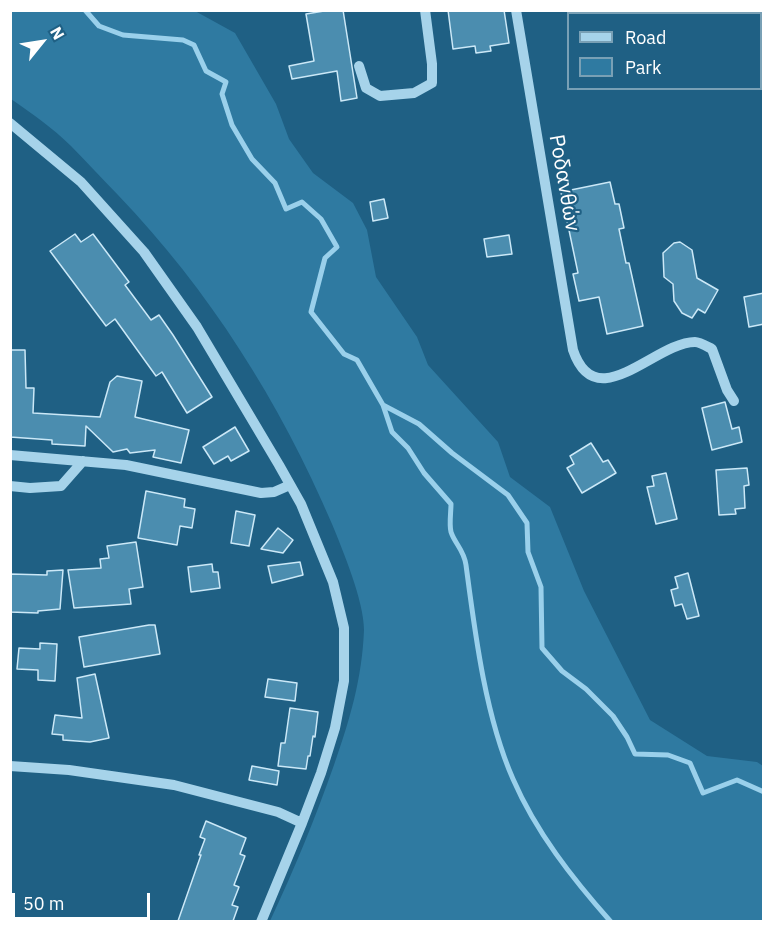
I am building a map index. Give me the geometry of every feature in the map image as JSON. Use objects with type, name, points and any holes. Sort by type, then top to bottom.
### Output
[{"type":"street","points":[[359,66],[366,88],[380,96],[414,93],[432,83],[432,64],[424,10]]},
{"type":"street","name":"Ροδανθών","points":[[516,10],[573,350],[577,362],[591,376],[605,378],[643,364],[672,348],[696,342],[712,349],[727,390],[734,401]]},
{"type":"street","points":[[10,123],[81,182],[144,252],[208,345],[290,485],[333,582],[344,628],[344,681],[335,728],[302,823],[261,921]]},
{"type":"street","points":[[10,455],[126,465],[261,493],[274,492],[290,485]]},
{"type":"street","points":[[10,486],[30,488],[61,486],[83,461]]},
{"type":"street","points":[[10,766],[69,770],[174,785],[278,812],[302,823]]},
{"type":"green space","points":[[11,10],[195,11],[235,33],[276,104],[289,139],[313,173],[353,203],[367,230],[376,277],[417,337],[428,365],[498,442],[510,477],[550,507],[584,591],[650,720],[707,756],[757,762],[763,766],[763,921],[270,921],[312,825],[350,715],[363,648],[364,630],[361,605],[347,562],[312,479],[240,349],[183,269],[151,231],[71,146],[11,99]]},
{"type":"building","points":[[343,10],[357,98],[341,101],[337,71],[292,79],[289,66],[314,61],[306,14]]},
{"type":"building","points":[[448,10],[504,10],[509,43],[490,46],[491,51],[476,53],[475,46],[453,49]]},
{"type":"building","points":[[610,182],[615,204],[619,204],[624,228],[619,229],[643,326],[607,334],[599,297],[579,301],[573,274],[578,273],[561,192]]},
{"type":"building","points":[[384,199],[388,218],[373,221],[370,202]]},
{"type":"building","points":[[75,234],[81,242],[93,234],[129,282],[125,285],[151,320],[159,315],[212,397],[187,413],[162,372],[156,376],[115,319],[106,326],[50,251]]},
{"type":"building","points":[[509,235],[512,254],[487,257],[484,239]]},
{"type":"building","points":[[680,242],[692,250],[697,278],[718,290],[705,313],[698,309],[692,318],[682,313],[674,301],[673,284],[664,277],[663,253],[674,243]]},
{"type":"building","points":[[764,293],[764,324],[749,327],[744,297]]},
{"type":"building","points":[[10,350],[25,350],[26,388],[34,388],[33,413],[100,417],[110,382],[117,376],[142,381],[135,417],[189,430],[181,463],[153,457],[155,450],[130,453],[127,449],[113,452],[86,426],[85,446],[52,444],[52,440],[10,437]]},
{"type":"building","points":[[725,402],[732,429],[739,427],[742,442],[712,450],[702,408]]},
{"type":"building","points":[[235,427],[249,451],[231,461],[228,456],[214,464],[203,447]]},
{"type":"building","points":[[591,443],[603,462],[608,460],[616,473],[582,493],[567,468],[574,464],[570,456]]},
{"type":"building","points":[[747,468],[749,485],[744,486],[745,508],[735,509],[736,514],[719,515],[716,470]]},
{"type":"building","points":[[666,473],[677,519],[656,524],[647,487],[654,486],[652,476]]},
{"type":"building","points":[[146,491],[185,499],[184,507],[195,509],[192,528],[180,526],[177,545],[138,538]]},
{"type":"building","points":[[236,511],[255,515],[249,546],[231,543]]},
{"type":"building","points":[[278,528],[293,540],[283,553],[261,549]]},
{"type":"building","points":[[136,542],[143,587],[129,589],[131,604],[74,608],[68,570],[101,568],[100,559],[109,558],[107,546]]},
{"type":"building","points":[[300,562],[303,575],[272,583],[268,566]]},
{"type":"building","points":[[212,564],[213,572],[218,572],[220,588],[191,592],[188,567]]},
{"type":"building","points":[[63,570],[60,609],[38,611],[38,613],[10,612],[10,574],[47,575],[47,571]]},
{"type":"building","points":[[688,573],[699,616],[687,619],[682,604],[675,606],[671,590],[678,588],[675,577]]},
{"type":"building","points":[[155,625],[160,654],[84,667],[79,637]]},
{"type":"building","points":[[40,643],[57,644],[55,681],[38,680],[38,670],[17,669],[19,648],[40,649]]},
{"type":"building","points":[[95,674],[109,738],[90,742],[63,740],[63,735],[52,734],[55,715],[82,718],[77,678]]},
{"type":"building","points":[[268,679],[297,683],[295,701],[265,697]]},
{"type":"building","points":[[290,708],[318,712],[315,737],[313,736],[306,769],[278,766],[281,743],[285,743]]},
{"type":"building","points":[[252,766],[279,771],[277,785],[249,780]]},
{"type":"building","points":[[206,821],[246,838],[240,854],[245,856],[234,885],[239,887],[232,905],[238,907],[233,921],[178,921],[201,855],[199,855],[205,839],[200,837]]},
{"type":"waterway","points":[[85,10],[99,26],[123,35],[183,40],[194,45],[206,71],[226,82],[222,94],[232,125],[252,159],[275,183],[286,209],[302,202],[321,219],[337,247],[325,258],[311,312],[344,354],[357,360],[383,405],[419,424],[452,453],[508,495],[527,523],[528,552],[541,587],[542,648],[562,671],[586,689],[613,716],[635,754],[668,755],[690,763],[703,793],[737,780],[764,792]]},
{"type":"waterway","points":[[383,405],[392,432],[408,448],[424,473],[451,504],[451,532],[465,560],[477,646],[488,701],[503,754],[513,779],[522,799],[556,854],[611,922]]}]
